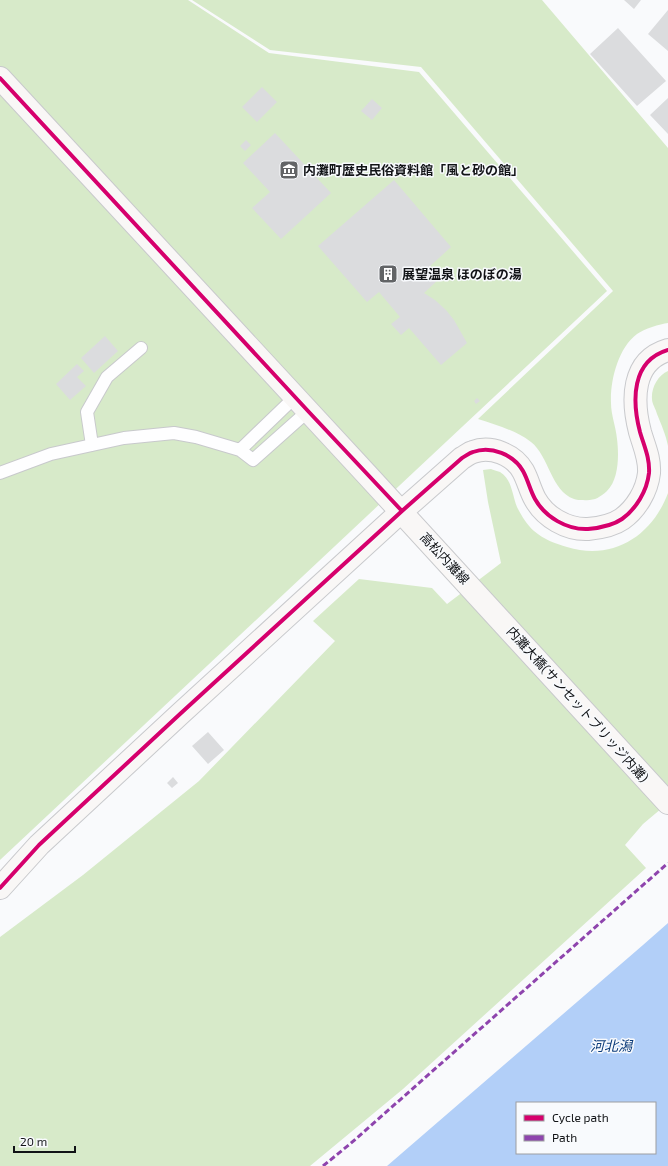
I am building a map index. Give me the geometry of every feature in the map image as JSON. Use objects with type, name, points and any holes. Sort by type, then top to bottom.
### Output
[{"type":"street","name":"高松内灘線","points":[[0,78],[301,404],[402,511],[488,606]]},
{"type":"street","points":[[0,888],[39,845],[186,708],[402,511],[462,458],[473,451],[483,450],[502,453],[518,463],[535,499],[543,510],[562,524],[583,529],[610,525],[621,520],[638,503],[649,473],[648,455],[640,432],[635,407],[636,390],[643,368],[653,357],[668,350]]},
{"type":"street","name":"内灘大橋(サンセットブリッジ内灘)","points":[[488,606],[668,803]]},
{"type":"lane","points":[[92,445],[87,412],[107,377],[142,348]]},
{"type":"lane","points":[[240,450],[301,404]]},
{"type":"lane","points":[[0,473],[51,454],[124,438],[174,433],[196,437],[240,450],[253,460],[301,404]]},
{"type":"green space","points":[[0,0],[188,0],[269,53],[419,72],[607,291],[0,860]]},
{"type":"green space","points":[[192,0],[542,0],[668,148],[668,323],[652,327],[637,334],[630,340],[620,356],[616,366],[612,385],[611,403],[618,445],[618,459],[614,480],[607,491],[599,497],[590,500],[578,500],[566,495],[555,481],[537,448],[531,442],[512,431],[478,419],[613,291],[421,67],[270,50]]},
{"type":"green space","points":[[668,371],[668,446],[653,403],[652,395],[654,386],[658,379]]},
{"type":"green space","points":[[491,469],[500,472],[507,479],[517,507],[524,520],[534,531],[554,543],[584,550],[600,551],[615,547],[629,541],[641,533],[652,522],[668,493],[668,803],[643,824],[625,845],[646,868],[403,1089],[310,1166],[0,1166],[0,937],[83,875],[199,781],[335,641],[313,621],[359,579],[432,588],[447,604],[501,563],[483,470]]},
{"type":"water","name":"河北潟","points":[[668,923],[668,1166],[387,1166]]},
{"type":"building","points":[[624,0],[641,0],[634,9]]},
{"type":"building","points":[[668,10],[668,51],[648,34]]},
{"type":"building","points":[[618,28],[666,81],[637,106],[590,54]]},
{"type":"building","points":[[262,87],[277,102],[257,122],[242,107]]},
{"type":"building","points":[[668,98],[668,134],[650,115]]},
{"type":"building","points":[[372,99],[382,108],[372,120],[361,111]]},
{"type":"building","points":[[275,133],[331,193],[281,239],[252,208],[270,192],[243,163]]},
{"type":"building","points":[[246,140],[251,145],[245,151],[240,146]]},
{"type":"building","points":[[340,168],[346,175],[342,179],[336,172]]},
{"type":"building","name":"展望温泉 ほのぼの湯","points":[[394,180],[451,247],[428,268],[438,280],[424,293],[446,310],[454,320],[467,343],[441,365],[409,328],[401,335],[391,324],[400,317],[379,292],[367,302],[318,246]]},
{"type":"building","points":[[105,336],[118,351],[94,373],[81,358]]},
{"type":"building","points":[[77,364],[84,371],[77,377],[86,386],[70,400],[56,384]]},
{"type":"building","points":[[477,398],[480,401],[476,404],[474,401]]},
{"type":"building","points":[[208,732],[224,750],[208,764],[192,746]]},
{"type":"building","points":[[173,777],[178,783],[172,788],[167,783]]},
{"type":"marked path","points":[[323,1166],[350,1144],[668,863]]},
{"type":"cycle path","points":[[0,78],[402,511]]},
{"type":"cycle path","points":[[0,888],[39,845],[180,714],[402,511],[462,458],[472,452],[480,450],[494,451],[514,460],[523,471],[533,496],[539,505],[551,517],[565,525],[580,529],[601,527],[610,525],[627,515],[640,499],[646,486],[649,473],[648,457],[637,420],[637,384],[647,363],[656,355],[668,350]]},
{"type":"place","name":"内灘町歴史民俗資料館「風と砂の館」","points":[[289,170]]},
{"type":"place","name":"展望温泉 ほのぼの湯","points":[[388,274]]}]
